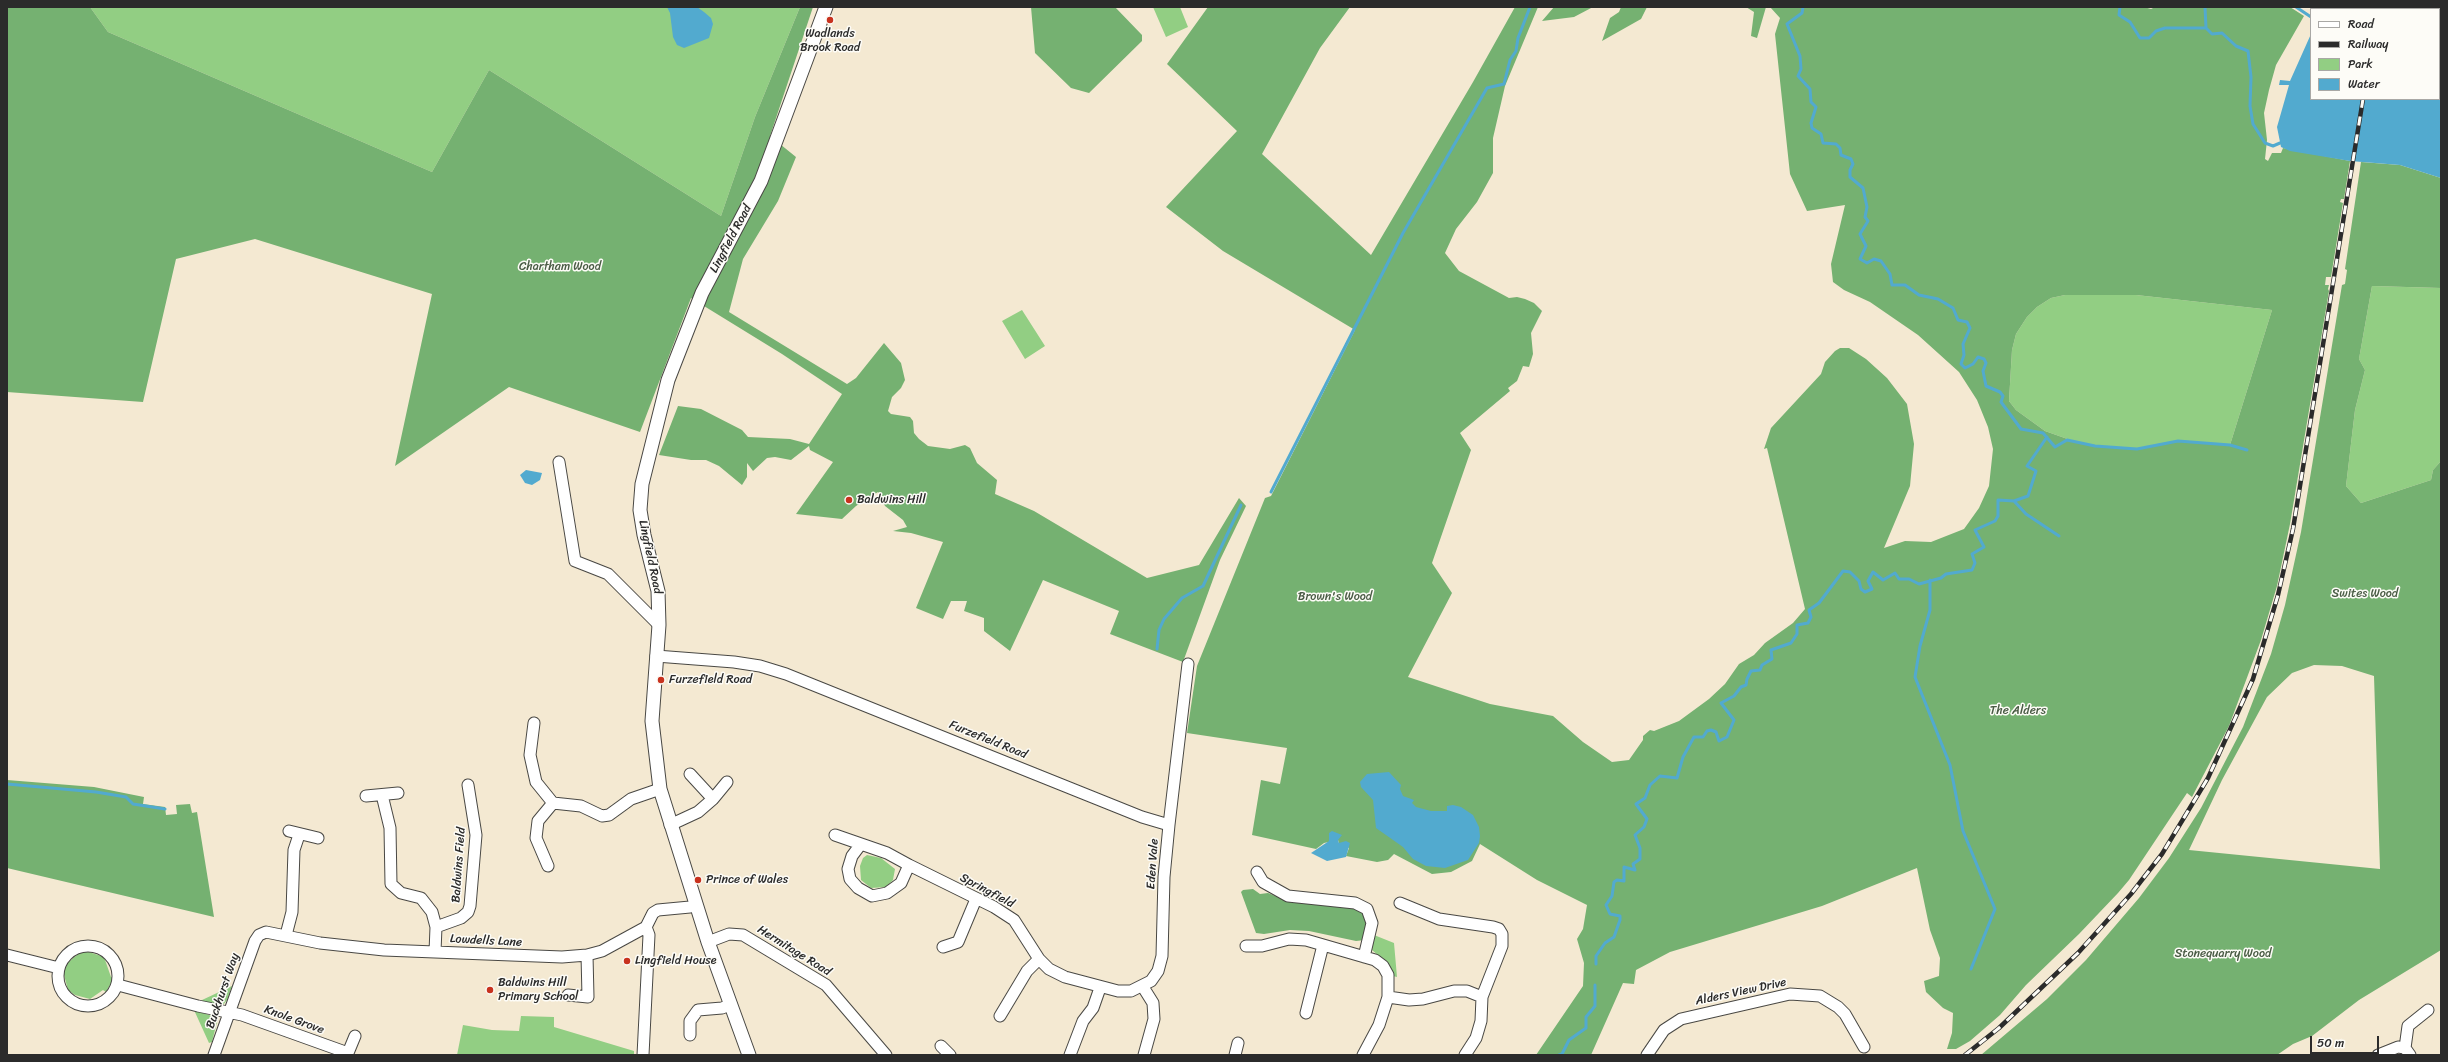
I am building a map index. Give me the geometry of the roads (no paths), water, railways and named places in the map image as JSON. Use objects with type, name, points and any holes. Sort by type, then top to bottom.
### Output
[{"type":"street","name":"Lingfield Road","points":[[748,1055],[708,942],[660,789],[652,721],[659,624],[658,591],[644,535],[640,510],[642,484],[668,380],[702,293],[761,181],[826,7]]},
{"type":"street","points":[[559,462],[575,561],[608,574],[659,624]]},
{"type":"street","name":"Furzefield Road","points":[[656,656],[734,662],[760,666],[786,674],[1142,817],[1169,825]]},
{"type":"street","name":"Eden Vale","points":[[1142,987],[1151,982],[1158,971],[1162,956],[1164,876],[1188,664]]},
{"type":"street","points":[[534,723],[530,755],[536,782],[553,803],[581,806],[602,816],[609,815],[631,799],[660,789]]},
{"type":"street","points":[[690,774],[713,799]]},
{"type":"street","points":[[670,824],[698,812],[713,799],[727,782]]},
{"type":"street","name":"Baldwins Field","points":[[436,927],[461,918],[468,912],[470,906],[476,835],[468,785]]},
{"type":"street","points":[[366,796],[398,793]]},
{"type":"street","points":[[382,795],[390,828],[391,884],[395,889],[415,896],[426,903],[432,912],[436,927],[435,952]]},
{"type":"street","points":[[548,866],[536,838],[538,821],[553,803]]},
{"type":"street","points":[[286,935],[292,912],[294,833],[318,838]]},
{"type":"street","name":"Springfield","points":[[835,835],[861,844],[909,865],[994,907],[1014,920],[1039,959],[1049,969],[1065,977],[1100,988],[1118,991],[1142,987]]},
{"type":"street","points":[[861,844],[852,856],[848,869],[850,879],[858,888],[872,896],[887,893],[901,883],[909,865]]},
{"type":"street","points":[[1257,872],[1263,882],[1288,896],[1355,903],[1367,909],[1372,923],[1364,957]]},
{"type":"street","points":[[944,947],[958,942],[976,899]]},
{"type":"street","points":[[1400,903],[1439,919],[1499,929],[1502,934],[1502,946],[1482,997],[1481,1021],[1476,1038],[1465,1055]]},
{"type":"street","name":"Lowdells Lane","points":[[259,935],[266,932],[320,943],[384,950],[539,957],[587,955],[602,951],[646,927],[653,913],[658,910],[690,907],[696,904]]},
{"type":"street","points":[[642,1055],[649,935],[646,927]]},
{"type":"street","name":"Hermitage Road","points":[[708,942],[729,934],[743,935],[826,985],[886,1055]]},
{"type":"street","name":"Buckhurst Way","points":[[214,1055],[230,1013],[244,969],[259,935]]},
{"type":"street","points":[[1246,946],[1262,946],[1289,939],[1306,940],[1375,960],[1383,966],[1388,975],[1388,997],[1379,1025],[1364,1055]]},
{"type":"street","points":[[1306,1013],[1323,945]]},
{"type":"street","points":[[90,946],[109,953],[118,970],[118,985],[114,993],[98,1005],[76,1004],[63,994],[58,985],[59,968],[63,959],[70,952],[80,947],[90,946]]},
{"type":"street","points":[[7,955],[59,968]]},
{"type":"street","points":[[568,995],[588,997],[587,955]]},
{"type":"street","points":[[1000,1016],[1027,971],[1039,959]]},
{"type":"street","name":"Knole Grove","points":[[118,985],[230,1013],[293,1032],[348,1054],[355,1036]]},
{"type":"street","points":[[1142,987],[1153,1003],[1154,1019],[1144,1055]]},
{"type":"street","points":[[1070,1055],[1083,1021],[1093,1008],[1100,988]]},
{"type":"street","points":[[1388,997],[1409,1000],[1423,999],[1454,991],[1467,991],[1482,997]]},
{"type":"street","name":"Alders View Drive","points":[[1647,1055],[1664,1030],[1682,1019],[1790,994],[1820,996],[1830,1001],[1845,1014],[1858,1044]]},
{"type":"street","points":[[690,1035],[690,1021],[698,1010],[722,1008],[730,1005]]},
{"type":"street","points":[[2378,1055],[2391,1049],[2407,1052],[2408,1026],[2428,1010]]},
{"type":"street","points":[[1235,1055],[1238,1044]]},
{"type":"street","points":[[941,1046],[950,1055]]},
{"type":"water","points":[[667,7],[697,7],[704,12],[711,18],[713,24],[709,38],[684,48],[677,45],[673,37],[670,13]]},
{"type":"water","points":[[2310,36],[2310,100],[2440,100],[2441,56],[2441,178],[2400,165],[2350,161],[2290,151],[2281,147],[2277,127],[2289,85],[2279,85],[2280,80],[2290,81]]},
{"type":"water","points":[[526,470],[542,473],[540,480],[532,485],[525,483],[520,475]]},
{"type":"water","points":[[1389,772],[1401,785],[1400,789],[1403,796],[1414,800],[1412,803],[1416,807],[1431,811],[1447,811],[1447,806],[1453,805],[1461,807],[1473,815],[1479,827],[1480,836],[1479,843],[1468,860],[1445,868],[1426,866],[1413,859],[1403,847],[1376,828],[1373,800],[1361,787],[1360,782],[1367,774]]},
{"type":"water","points":[[1332,831],[1342,835],[1338,840],[1339,843],[1346,841],[1350,843],[1346,857],[1327,861],[1311,853],[1329,841],[1329,833]]},
{"type":"waterway","points":[[1271,492],[1403,233],[1487,88],[1504,84],[1510,60],[1516,51],[1518,38],[1530,7]]},
{"type":"waterway","points":[[1803,7],[1802,13],[1787,24],[1800,56],[1801,69],[1798,76],[1810,89],[1811,102],[1816,107],[1811,123],[1812,128],[1821,134],[1823,143],[1836,144],[1840,148],[1841,155],[1851,159],[1853,164],[1850,170],[1850,177],[1863,188],[1867,207],[1865,217],[1868,221],[1860,234],[1866,246],[1860,259],[1867,263],[1874,259],[1881,261],[1890,274],[1892,285],[1905,285],[1919,295],[1938,299],[1953,308],[1958,320],[1967,322],[1970,328],[1963,344],[1964,355],[1961,364],[1965,368],[1973,364],[1978,357],[1984,359],[1986,363],[1983,371],[1986,386],[2000,392],[2003,396],[2001,402],[2021,429],[2043,433],[2055,447],[2067,440],[2095,446],[2137,449],[2178,441],[2230,445],[2247,450]]},
{"type":"waterway","points":[[2120,7],[2119,15],[2130,22],[2140,38],[2149,38],[2156,31],[2165,28],[2206,28]]},
{"type":"waterway","points":[[2205,7],[2206,28]]},
{"type":"waterway","points":[[2296,7],[2310,16]]},
{"type":"waterway","points":[[2206,28],[2212,34],[2222,33],[2236,46],[2248,51],[2251,77],[2250,106],[2253,124],[2265,143],[2273,146],[2280,143]]},
{"type":"waterway","points":[[1596,964],[1596,956],[1605,943],[1614,937],[1620,920],[1620,916],[1610,914],[1606,905],[1612,896],[1614,882],[1617,880],[1624,881],[1624,867],[1635,870],[1633,864],[1640,859],[1640,848],[1635,835],[1644,827],[1647,819],[1636,804],[1645,798],[1650,785],[1660,776],[1677,778],[1683,757],[1694,737],[1703,737],[1707,731],[1711,730],[1716,732],[1719,741],[1727,737],[1734,720],[1721,703],[1734,696],[1741,687],[1746,685],[1751,671],[1760,670],[1762,665],[1772,659],[1771,650],[1791,643],[1797,634],[1797,625],[1808,623],[1811,617],[1809,610],[1819,603],[1843,571],[1850,572],[1859,581],[1861,589],[1865,592],[1872,589],[1868,581],[1873,572],[1883,580],[1895,573],[1899,579],[1909,579],[1919,584],[1941,578],[1946,574],[1972,570],[1975,563],[1972,554],[1984,547],[1975,530],[1995,521],[1998,516],[1998,500],[2014,501],[2028,496],[2036,471],[2027,466],[2047,437]]},
{"type":"waterway","points":[[2014,501],[2026,514],[2059,536]]},
{"type":"waterway","points":[[1157,649],[1159,630],[1164,619],[1182,598],[1203,586],[1241,505]]},
{"type":"waterway","points":[[1930,580],[1930,610],[1920,646],[1915,677],[1950,765],[1963,831],[1995,909],[1971,969]]},
{"type":"waterway","points":[[7,784],[96,792],[126,797],[133,804],[165,809]]},
{"type":"waterway","points":[[1559,1055],[1562,1054],[1569,1040],[1586,1028],[1586,1017],[1595,1006],[1595,985]]},
{"type":"railway","points":[[1965,1055],[1999,1028],[2078,953],[2131,894],[2162,854],[2208,778],[2253,679],[2278,595],[2293,529],[2363,100]]},
{"type":"place","name":"Wadlands Brook Road","points":[[830,20]]},
{"type":"place","name":"Baldwins Hill","points":[[849,500]]},
{"type":"place","name":"Furzefield Road","points":[[661,680]]},
{"type":"place","name":"Prince of Wales","points":[[698,880]]},
{"type":"place","name":"Lingfield House","points":[[627,961]]},
{"type":"place","name":"Baldwins Hill Primary School","points":[[490,990]]},
{"type":"park label","name":"Chartham Wood","points":[[560,267]]},
{"type":"park label","name":"Swites Wood","points":[[2365,594]]},
{"type":"park label","name":"Brown's Wood","points":[[1335,597]]},
{"type":"park label","name":"The Alders","points":[[2018,711]]},
{"type":"park label","name":"Stonequarry Wood","points":[[2223,954]]}]
